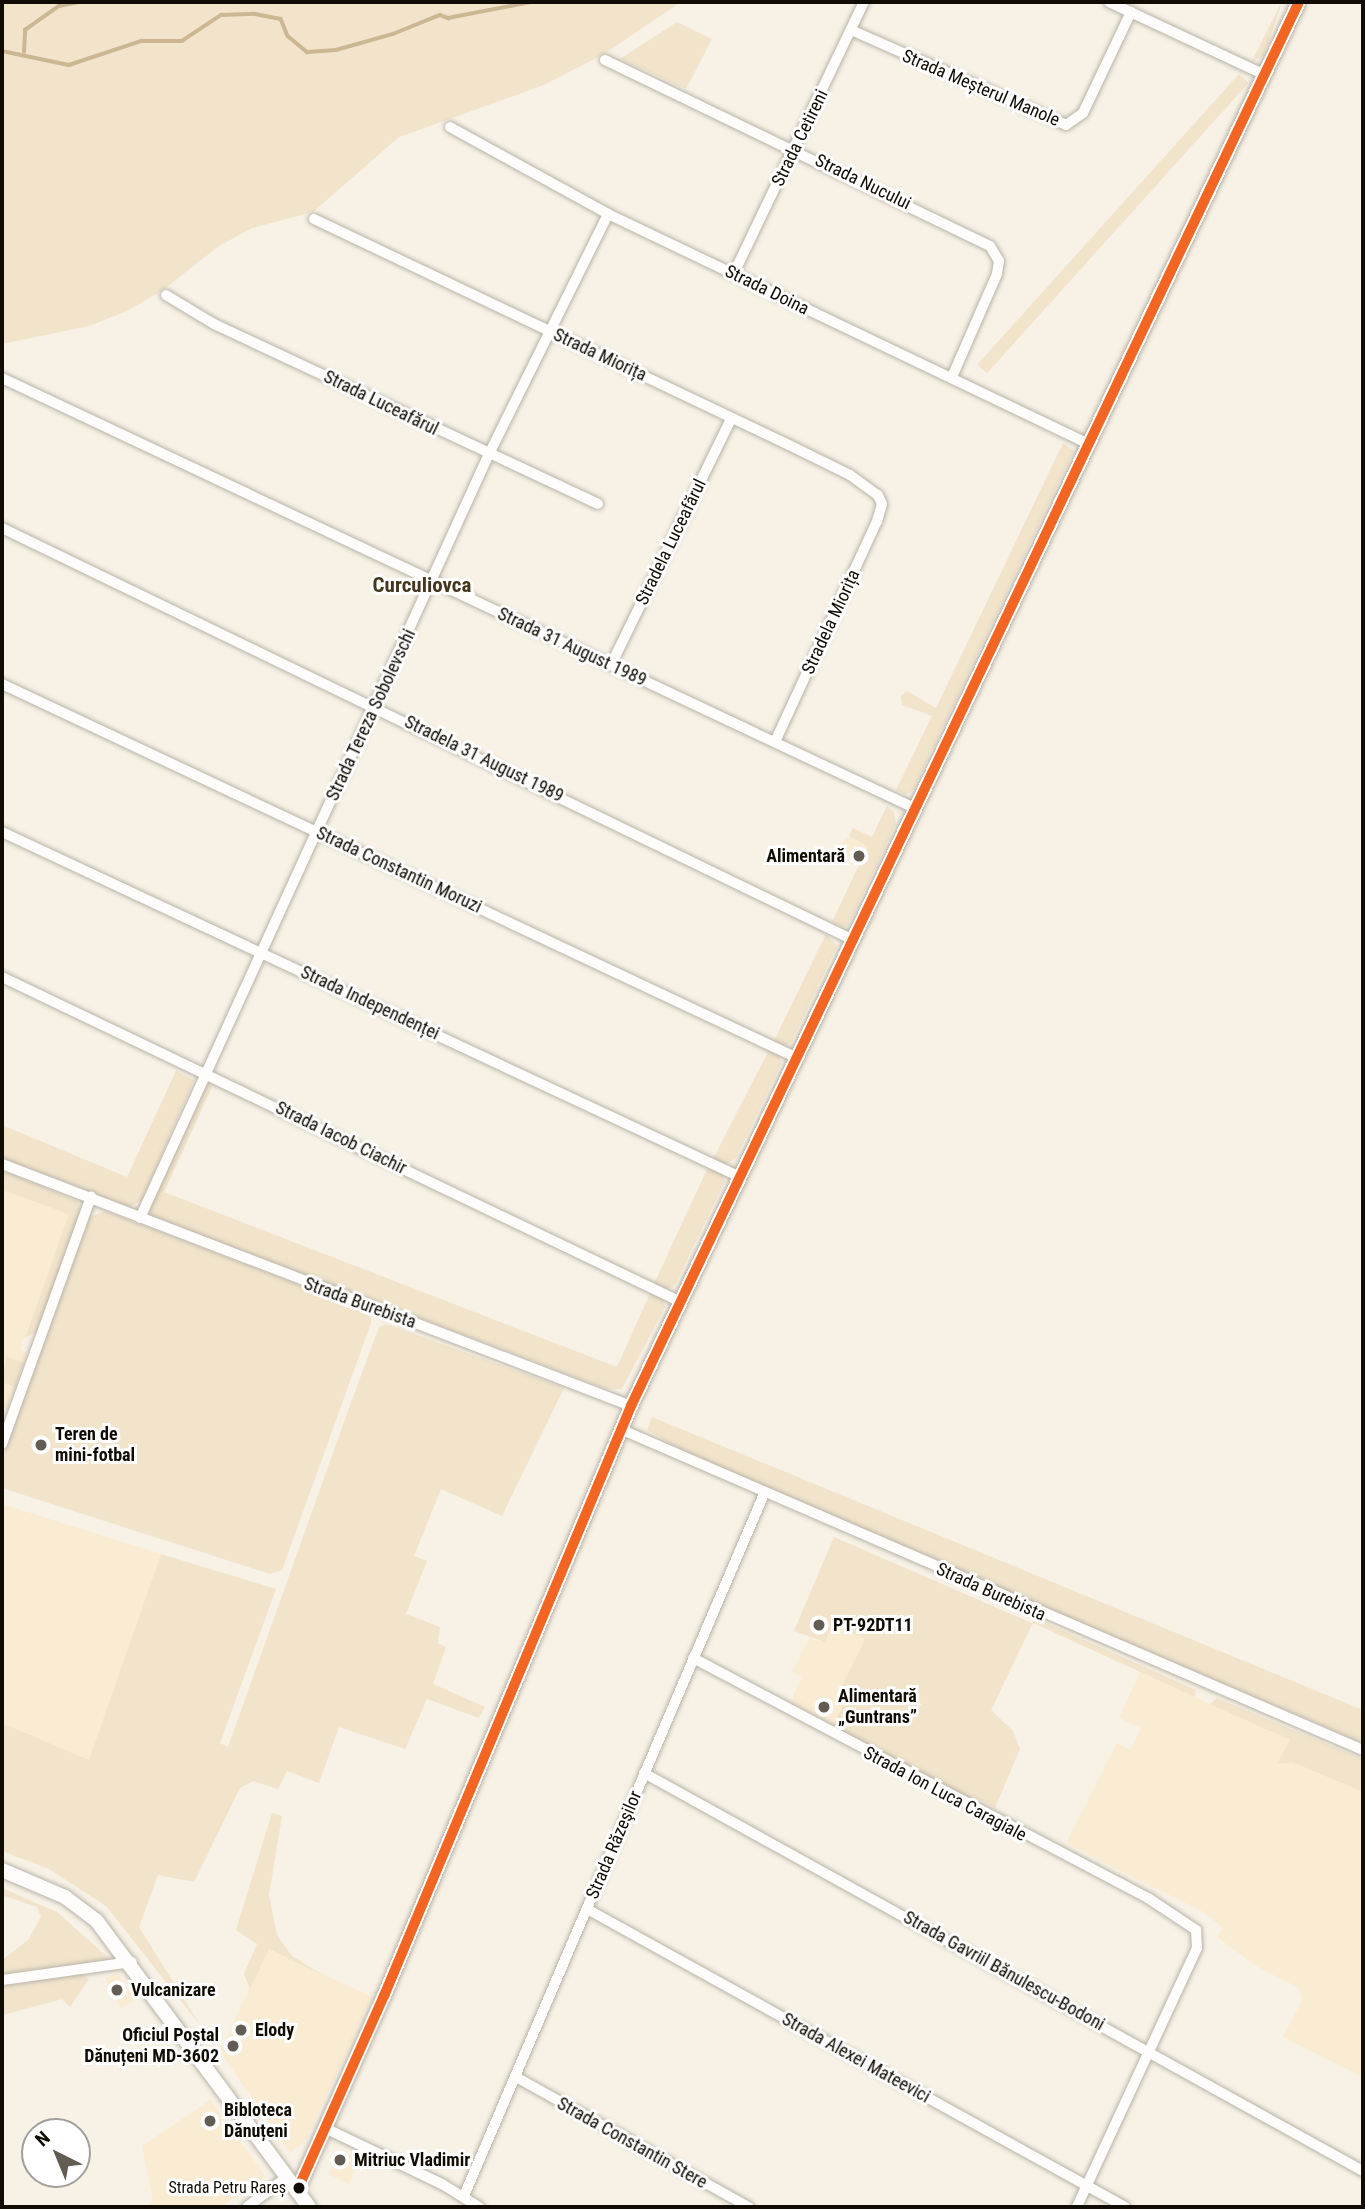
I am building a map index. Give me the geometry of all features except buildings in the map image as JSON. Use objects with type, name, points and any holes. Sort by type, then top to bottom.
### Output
[{"type":"main road","points":[[297,2191],[327,2129],[620,1429],[738,1176],[1300,2]]},
{"type":"main road","points":[[2,1870],[65,1897],[96,1920],[132,1962],[309,2207]]},
{"type":"street","name":"Strada Cetireni","points":[[734,273],[864,2]]},
{"type":"street","points":[[1109,2],[1265,75]]},
{"type":"street","name":"Strada Meșterul Manole","points":[[851,30],[1066,125],[1083,113],[1130,12]]},
{"type":"street","name":"Strada Nucului","points":[[604,60],[976,236],[995,251],[997,274],[952,377]]},
{"type":"street","name":"Strada Doina","points":[[450,127],[608,214],[1089,444]]},
{"type":"street","name":"Strada Tereza Sobolevschi","points":[[140,1218],[489,454],[608,214]]},
{"type":"street","name":"Strada Miorița","points":[[314,219],[850,475],[870,486],[881,500]]},
{"type":"street","name":"Strada Luceafărul","points":[[166,295],[214,324],[598,504]]},
{"type":"street","name":"Strada 31 August 1989","points":[[2,377],[915,808]]},
{"type":"street","name":"Stradela Luceafărul","points":[[611,665],[731,419]]},
{"type":"street","name":"Stradela Miorița","points":[[775,743],[877,521],[881,500]]},
{"type":"street","name":"Stradela 31 August 1989","points":[[2,528],[374,705],[851,939]]},
{"type":"street","name":"Strada Constantin Moruzi","points":[[2,684],[795,1057]]},
{"type":"street","name":"Strada Independenței","points":[[2,832],[738,1176]]},
{"type":"street","name":"Strada Iacob Ciachir","points":[[2,977],[679,1301]]},
{"type":"street","name":"Strada Burebista","points":[[2,1164],[631,1406]]},
{"type":"street","points":[[2,1444],[91,1197]]},
{"type":"street","name":"Strada Burebista","points":[[620,1429],[764,1494],[1363,1750]]},
{"type":"street","name":"Strada Răzeşilor","points":[[464,2196],[764,1494]]},
{"type":"street","name":"Strada Ion Luca Caragiale","points":[[693,1658],[1148,1898],[1196,1930],[1197,1948],[1148,2050]]},
{"type":"street","name":"Strada Gavriil Bănulescu-Bodoni","points":[[643,1773],[1363,2171]]},
{"type":"street","name":"Strada Alexei Mateevici","points":[[587,1909],[1125,2207]]},
{"type":"street","points":[[2,1980],[132,1962]]},
{"type":"street","points":[[1077,2207],[1148,2050]]},
{"type":"street","name":"Strada Constantin Stere","points":[[516,2077],[748,2207]]},
{"type":"street","points":[[327,2129],[464,2196],[479,2207]]},
{"type":"street","points":[[247,2207],[287,2177]]},
{"type":"shaded area","points":[[2,2],[681,2],[604,54],[544,85],[399,137],[313,212],[252,228],[219,246],[163,290],[127,311],[89,326],[2,344]]},
{"type":"shaded area","points":[[1280,5],[1264,56],[1252,61]]},
{"type":"shaded area","points":[[677,22],[712,39],[686,89],[620,59]]},
{"type":"shaded area","points":[[1239,74],[1249,83],[987,373],[977,365]]},
{"type":"shaded area","points":[[1063,443],[1074,451],[913,790],[906,795],[896,790],[932,716],[902,705],[901,696],[907,691],[936,708]]},
{"type":"shaded area","points":[[887,806],[894,812],[896,824],[848,926],[843,927],[832,922],[868,846],[849,836],[853,828],[872,837]]},
{"type":"shaded area","points":[[849,836],[883,853],[874,870],[832,850]]},
{"type":"shaded area","points":[[826,934],[837,946],[791,1043],[782,1047],[773,1043]]},
{"type":"shaded area","points":[[769,1050],[779,1054],[781,1064],[736,1158],[725,1165],[713,1159]]},
{"type":"shaded area","points":[[176,1071],[194,1080],[142,1200],[130,1207],[2,1158],[2,1125],[127,1177]]},
{"type":"shaded area","points":[[207,1084],[212,1087],[164,1192],[617,1367],[651,1291],[662,1297],[665,1307],[622,1389],[607,1389],[152,1217],[149,1210]]},
{"type":"shaded area","points":[[709,1165],[722,1171],[725,1181],[675,1285],[665,1290],[654,1284]]},
{"type":"shaded area","points":[[2,1170],[79,1202],[80,1215],[43,1318],[36,1332],[25,1338],[69,1214],[2,1190]]},
{"type":"shaded area","points":[[2,1190],[70,1214],[20,1350],[27,1353],[24,1363],[6,1356],[2,1368]]},
{"type":"shaded area","points":[[105,1211],[370,1312],[371,1323],[282,1570],[270,1574],[2,1488],[2,1459],[90,1217]]},
{"type":"shaded area","points":[[387,1324],[564,1388],[502,1516],[441,1489],[414,1556],[427,1561],[406,1614],[440,1627],[438,1643],[446,1647],[433,1684],[485,1707],[479,1718],[427,1699],[405,1749],[339,1727],[319,1783],[287,1771],[278,1789],[254,1781],[240,1788],[194,1882],[158,1875],[139,1927],[200,2025],[106,1906],[49,1869],[2,1851],[2,1723],[89,1760],[161,1554],[276,1589],[220,1743],[228,1747],[379,1327]]},
{"type":"shaded area","points":[[6,1356],[24,1363],[15,1387],[2,1382]]},
{"type":"shaded area","points":[[2,1382],[15,1387],[2,1422]]},
{"type":"shaded area","points":[[652,1417],[1363,1710],[1363,1743],[695,1458],[647,1430]]},
{"type":"shaded area","points":[[2,1504],[161,1554],[125,1660],[235,1698],[89,1761],[2,1723]]},
{"type":"shaded area","points":[[834,1537],[1032,1623],[1035,1618],[1196,1690],[1195,1697],[1033,1623],[991,1710],[1013,1731],[1020,1749],[995,1808],[979,1799],[976,1805],[833,1726],[843,1705],[834,1701],[865,1639],[833,1625],[825,1642],[794,1631]]},
{"type":"shaded area","points":[[833,1625],[865,1639],[834,1700],[843,1705],[833,1726],[794,1704],[793,1696],[802,1677],[792,1672],[809,1638],[825,1642]]},
{"type":"shaded area","points":[[1140,1672],[1290,1740],[1278,1764],[1292,1762],[1363,1792],[1363,2077],[1283,2037],[1302,2000],[1299,1988],[1256,1966],[1217,1937],[1223,1928],[1205,1913],[1066,1843],[1117,1743],[1130,1750],[1141,1728],[1119,1718]]},
{"type":"shaded area","points":[[1217,1698],[1363,1759],[1363,1792],[1292,1762],[1277,1764],[1290,1740],[1210,1704]]},
{"type":"shaded area","points":[[272,1813],[282,1816],[269,1895],[277,1935],[292,1956],[323,1975],[269,1949],[250,1989],[244,1974],[257,1944],[236,1930]]},
{"type":"shaded area","points":[[2,1888],[57,1912],[112,1961],[2,1976],[2,1960],[28,1940],[41,1917],[37,1907],[2,1895]]},
{"type":"shaded area","points":[[268,1949],[373,1997],[305,2141],[290,2153],[220,2051]]},
{"type":"shaded area","points":[[80,1973],[89,1979],[70,2007],[62,1999],[3,2015],[2,1987]]},
{"type":"shaded area","points":[[118,1973],[135,2000],[120,2008],[105,1978]]},
{"type":"shaded area","points":[[210,2100],[266,2177],[221,2207],[148,2207],[153,2200],[142,2146]]},
{"type":"shaded area","points":[[341,2150],[361,2160],[348,2184],[329,2174]]},
{"type":"waterway","points":[[24,52],[25,30],[59,6],[79,2]]},
{"type":"waterway","points":[[2,51],[69,65],[141,41],[182,41],[221,15],[255,14],[281,19],[288,36],[307,52],[336,50],[393,34],[440,15],[448,18],[531,2]]},
{"type":"transit line","points":[[297,2191],[384,1996],[631,1406],[1299,2]]},
{"type":"place","name":"Alimentară","points":[[859,856]]},
{"type":"place","name":"Teren de mini-fotbal","points":[[41,1445]]},
{"type":"place","name":"PT-92DT11","points":[[819,1625]]},
{"type":"place","name":"Alimentară „Guntrans”","points":[[824,1707]]},
{"type":"place","name":"Vulcanizare","points":[[117,1990]]},
{"type":"place","name":"Elody","points":[[241,2030]]},
{"type":"place","name":"Oficiul Poștal Dănuțeni MD-3602","points":[[233,2046]]},
{"type":"place","name":"Bibloteca Dănuțeni","points":[[210,2121]]},
{"type":"place","name":"Mitriuc Vladimir","points":[[340,2160]]},
{"type":"place","name":"Strada Petru Rareș","points":[[299,2188]]},
{"type":"district","name":"Curculiovca","points":[[422,585]]}]
